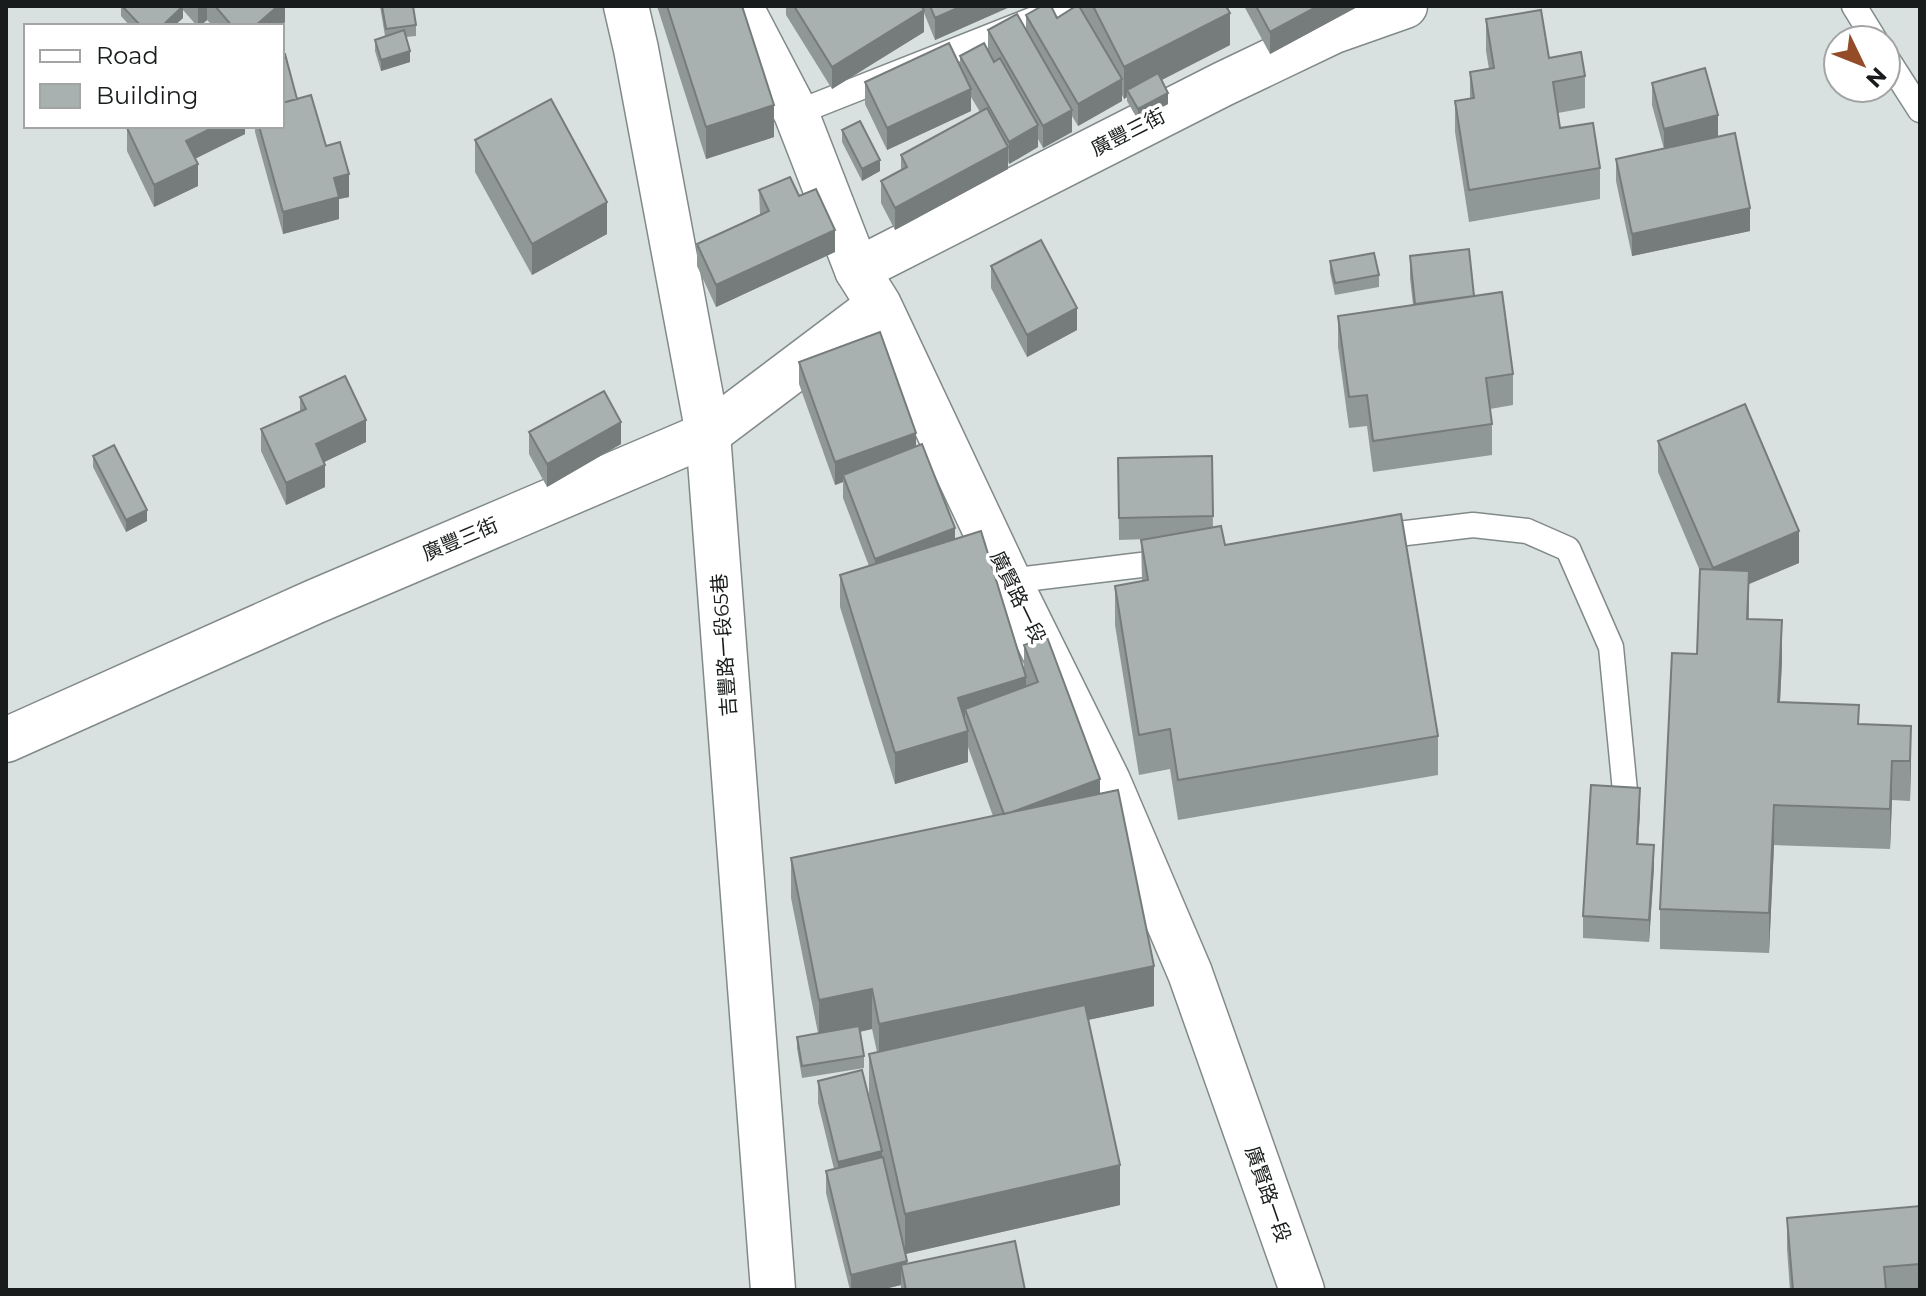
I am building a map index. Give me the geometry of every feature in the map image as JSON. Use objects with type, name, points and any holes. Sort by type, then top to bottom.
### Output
[{"type":"street","name":"吉豐路一段65巷","points":[[626,6],[708,434],[773,1290]]},
{"type":"street","name":"廣賢路一段","points":[[740,6],[796,113],[868,287],[1108,781],[1190,973],[1302,1290]]},
{"type":"street","name":"廣豐三街","points":[[11,737],[314,602],[708,434],[868,287],[1223,84],[1334,31],[1405,6]]},
{"type":"lane","points":[[796,113],[1033,12],[1067,6]]},
{"type":"lane","points":[[1854,6],[1865,24]]},
{"type":"lane","points":[[1902,82],[1920,110]]},
{"type":"lane","points":[[1350,540],[1473,525],[1527,531],[1568,549],[1611,647],[1625,791]]},
{"type":"lane","points":[[1009,581],[1195,559]]},
{"type":"building","points":[[122,6],[183,6],[164,24],[139,24]]},
{"type":"building","points":[[215,6],[278,6],[257,24],[230,24]]},
{"type":"building","points":[[382,6],[413,6],[416,25],[386,29]]},
{"type":"building","points":[[667,6],[742,6],[774,105],[706,127]]},
{"type":"building","points":[[794,6],[921,6],[924,10],[832,67]]},
{"type":"building","points":[[930,6],[962,6],[935,18]]},
{"type":"building","points":[[1042,6],[1051,6],[1057,18],[1079,6],[1122,79],[1078,104],[1026,15]]},
{"type":"building","points":[[1093,6],[1226,6],[1230,13],[1124,67]]},
{"type":"building","points":[[1256,6],[1318,6],[1270,32]]},
{"type":"building","points":[[1541,10],[1549,58],[1581,52],[1585,76],[1553,82],[1560,128],[1593,123],[1600,168],[1469,190],[1455,101],[1474,98],[1470,72],[1494,68],[1486,19]]},
{"type":"building","points":[[1017,14],[1072,110],[1043,126],[988,30]]},
{"type":"building","points":[[404,30],[410,51],[381,60],[375,40]]},
{"type":"building","points":[[949,43],[971,89],[887,128],[865,82]]},
{"type":"building","points":[[984,43],[994,62],[1000,58],[1038,125],[1009,142],[960,56]]},
{"type":"building","points":[[284,54],[285,54],[297,99],[284,102]]},
{"type":"building","points":[[1705,68],[1718,115],[1664,129],[1652,83]]},
{"type":"building","points":[[1158,73],[1168,93],[1138,109],[1127,90]]},
{"type":"building","points":[[311,95],[326,146],[340,142],[349,174],[334,178],[339,197],[283,212],[260,128],[284,128],[284,102]]},
{"type":"building","points":[[551,99],[607,202],[532,244],[475,140]]},
{"type":"building","points":[[987,108],[1008,147],[895,208],[881,181],[907,167],[901,155]]},
{"type":"building","points":[[860,121],[880,160],[862,169],[842,130]]},
{"type":"building","points":[[127,128],[212,128],[186,141],[198,164],[154,185]]},
{"type":"building","points":[[1735,133],[1750,208],[1632,234],[1616,159]]},
{"type":"building","points":[[790,177],[799,196],[816,189],[835,230],[716,285],[697,244],[769,211],[759,190]]},
{"type":"building","points":[[1041,240],[1077,308],[1027,335],[991,266]]},
{"type":"building","points":[[1469,249],[1474,296],[1415,304],[1410,256]]},
{"type":"building","points":[[1374,253],[1379,275],[1335,283],[1330,261]]},
{"type":"building","points":[[1502,292],[1513,374],[1486,378],[1492,424],[1373,441],[1367,395],[1349,397],[1338,316]]},
{"type":"building","points":[[880,332],[916,433],[835,462],[799,362]]},
{"type":"building","points":[[345,376],[366,420],[316,444],[325,465],[286,483],[261,429],[306,409],[300,397]]},
{"type":"building","points":[[604,391],[621,422],[547,464],[529,432]]},
{"type":"building","points":[[1745,404],[1799,531],[1713,568],[1658,441]]},
{"type":"building","points":[[922,444],[955,528],[875,559],[843,475]]},
{"type":"building","points":[[114,445],[147,510],[126,520],[93,456]]},
{"type":"building","points":[[1212,456],[1213,516],[1119,518],[1118,458]]},
{"type":"building","points":[[1401,514],[1438,736],[1178,780],[1170,729],[1139,735],[1115,586],[1148,580],[1141,540],[1221,526],[1225,545]]},
{"type":"building","points":[[981,531],[1026,677],[958,698],[968,731],[895,753],[840,575]]},
{"type":"building","points":[[1700,569],[1749,571],[1747,619],[1782,620],[1778,702],[1859,705],[1858,724],[1911,726],[1910,761],[1892,761],[1890,809],[1774,805],[1769,913],[1660,909],[1672,653],[1697,654]]},
{"type":"building","points":[[1047,637],[1100,779],[1004,814],[965,709],[1038,682],[1024,645]]},
{"type":"building","points":[[1591,785],[1640,788],[1637,844],[1654,845],[1649,920],[1583,916]]},
{"type":"building","points":[[1118,790],[1154,966],[879,1024],[872,989],[819,1000],[791,858]]},
{"type":"building","points":[[1085,1005],[1120,1165],[905,1214],[869,1054]]},
{"type":"building","points":[[859,1026],[864,1056],[802,1066],[797,1037]]},
{"type":"building","points":[[862,1070],[882,1151],[838,1162],[818,1081]]},
{"type":"building","points":[[883,1157],[907,1261],[851,1275],[826,1171]]},
{"type":"building","points":[[1920,1206],[1920,1264],[1884,1267],[1886,1290],[1793,1290],[1787,1218]]},
{"type":"building","points":[[1015,1241],[1025,1290],[906,1290],[901,1265]]}]
